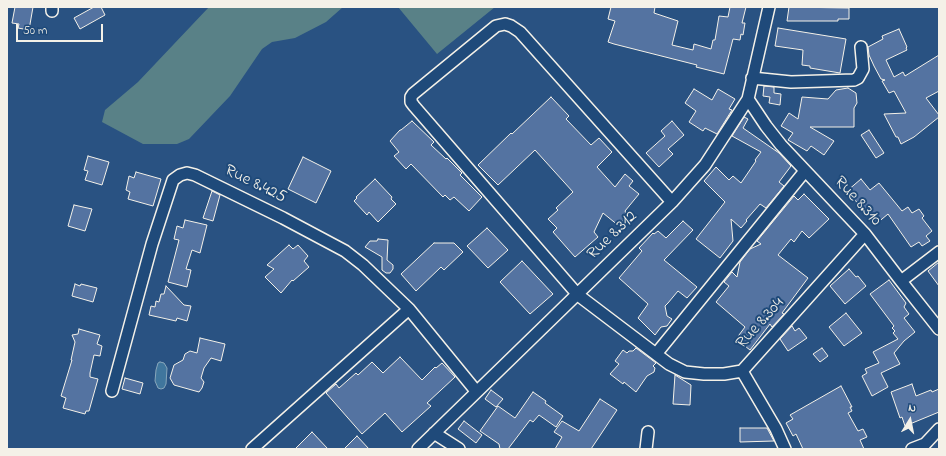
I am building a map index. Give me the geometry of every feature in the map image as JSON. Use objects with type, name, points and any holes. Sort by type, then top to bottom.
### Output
[{"type":"street","name":"Rue 8.312","points":[[418,449],[672,202],[705,165],[748,99],[768,7]]},
{"type":"street","points":[[672,202],[520,32],[511,26],[505,24],[496,26],[412,94],[411,102],[414,106],[578,295],[669,364],[685,372],[724,374],[742,371]]},
{"type":"street","points":[[752,78],[791,82],[854,80],[858,78],[863,69],[861,47]]},
{"type":"street","name":"Rue 8.310","points":[[748,99],[773,136],[865,234],[939,329]]},
{"type":"street","points":[[656,354],[805,171]]},
{"type":"street","name":"Rue 8.425","points":[[112,390],[152,244],[174,180],[180,175],[187,173],[195,175],[283,218],[345,251],[363,264],[408,309],[476,391]]},
{"type":"street","name":"Rue 8.304","points":[[785,449],[776,429],[742,371],[865,234]]},
{"type":"street","points":[[901,281],[939,252]]},
{"type":"street","points":[[252,449],[408,309]]},
{"type":"street","points":[[912,449],[926,446],[939,429]]},
{"type":"street","points":[[646,449],[648,432]]},
{"type":"street","points":[[434,433],[459,449]]},
{"type":"green space","points":[[209,7],[343,7],[326,22],[295,38],[272,42],[262,49],[230,96],[189,139],[177,144],[143,144],[102,122],[105,110],[138,82]]},
{"type":"green space","points":[[398,7],[495,7],[437,54]]},
{"type":"water","points":[[158,363],[164,363],[167,368],[166,384],[164,388],[161,389],[158,388],[155,381],[156,370]]},
{"type":"building","points":[[15,7],[33,7],[29,30],[18,28],[19,24],[12,23]]},
{"type":"building","points":[[94,7],[101,7],[105,15],[80,29],[74,18]]},
{"type":"building","points":[[611,7],[655,7],[654,13],[678,21],[672,45],[693,50],[694,44],[711,49],[713,40],[715,40],[719,16],[728,17],[730,7],[746,7],[742,23],[745,23],[743,35],[741,34],[740,40],[733,39],[724,74],[696,67],[697,65],[608,42],[615,21],[608,19]]},
{"type":"building","points":[[789,7],[849,8],[849,19],[838,19],[838,21],[787,21]]},
{"type":"building","points":[[778,28],[846,39],[840,73],[810,68],[810,66],[802,65],[803,50],[775,46]]},
{"type":"building","points":[[899,29],[907,50],[886,60],[894,77],[903,72],[905,76],[939,55],[939,91],[926,98],[939,117],[914,137],[901,144],[884,114],[906,113],[894,91],[889,93],[882,81],[885,80],[881,79],[874,66],[869,55],[868,47],[883,39],[882,36]]},
{"type":"building","points":[[764,86],[774,87],[774,93],[781,94],[780,105],[769,103],[770,97],[763,96]]},
{"type":"building","points":[[848,88],[856,93],[857,103],[854,108],[854,127],[810,127],[834,141],[824,155],[811,146],[807,151],[788,140],[793,133],[781,126],[789,113],[798,119],[802,97],[828,99],[836,90]]},
{"type":"building","points":[[694,89],[712,100],[718,89],[735,99],[729,109],[732,110],[717,134],[705,128],[703,131],[689,122],[696,111],[685,103]]},
{"type":"building","points":[[551,97],[569,116],[566,119],[591,145],[599,138],[612,152],[597,167],[615,187],[625,174],[633,181],[629,186],[639,194],[625,211],[627,215],[619,226],[603,213],[594,232],[598,237],[575,257],[553,232],[557,228],[548,219],[558,210],[556,208],[573,192],[535,150],[498,185],[478,165]]},
{"type":"building","points":[[744,117],[748,119],[743,128],[779,153],[791,166],[779,182],[784,186],[766,208],[760,204],[741,228],[731,219],[733,241],[720,258],[696,239],[725,202],[704,181],[716,167],[729,180],[733,176],[741,183],[756,161],[755,160],[761,152],[732,136]]},
{"type":"building","points":[[412,121],[434,142],[431,145],[462,173],[460,175],[482,197],[469,211],[454,197],[450,200],[445,195],[443,197],[411,164],[406,169],[394,156],[399,152],[390,141],[400,130]]},
{"type":"building","points":[[672,121],[684,135],[668,149],[673,154],[659,167],[646,153],[665,136],[661,131]]},
{"type":"building","points":[[869,130],[884,153],[876,158],[861,135]]},
{"type":"building","points":[[88,156],[109,162],[102,185],[85,180],[88,171],[84,170]]},
{"type":"building","points":[[303,157],[331,171],[316,203],[288,189]]},
{"type":"building","points":[[136,172],[161,179],[153,206],[128,199],[130,192],[126,190],[129,176],[134,178]]},
{"type":"building","points":[[375,179],[392,197],[391,199],[396,204],[378,222],[369,212],[367,215],[354,201],[357,198],[356,197]]},
{"type":"building","points":[[861,179],[870,190],[879,183],[902,211],[908,207],[912,213],[919,209],[924,216],[922,218],[932,231],[926,236],[930,241],[922,246],[919,242],[911,247],[888,214],[876,224],[847,191]]},
{"type":"building","points":[[212,191],[220,195],[213,221],[203,218]]},
{"type":"building","points":[[804,194],[829,219],[809,238],[802,231],[794,242],[791,239],[778,255],[808,278],[782,313],[784,314],[772,327],[770,324],[750,350],[736,339],[745,327],[716,302],[729,286],[724,282],[732,272],[737,277],[740,262],[750,249],[761,244],[757,241],[794,196],[798,200]]},
{"type":"building","points":[[74,205],[92,209],[85,231],[68,226]]},
{"type":"building","points":[[185,220],[207,225],[200,253],[192,250],[186,269],[191,270],[187,287],[168,282],[179,240],[174,239],[177,226],[183,228]]},
{"type":"building","points":[[683,221],[693,230],[664,260],[697,287],[687,298],[678,291],[665,306],[667,316],[672,319],[667,326],[661,327],[655,335],[638,318],[648,304],[619,278],[642,251],[639,248],[653,233],[654,234],[658,231],[666,238]]},
{"type":"building","points":[[487,228],[508,250],[488,268],[467,246]]},
{"type":"building","points":[[378,239],[388,240],[387,260],[393,265],[393,269],[390,273],[386,273],[382,270],[382,257],[365,247],[370,241],[377,241]]},
{"type":"building","points":[[434,243],[454,243],[463,252],[444,270],[441,267],[416,291],[401,274]]},
{"type":"building","points":[[289,245],[293,249],[298,245],[308,256],[304,261],[309,267],[293,281],[292,280],[281,293],[265,277],[274,269],[267,265]]},
{"type":"building","points":[[522,261],[553,294],[530,314],[500,282]]},
{"type":"building","points":[[939,262],[939,286],[928,271]]},
{"type":"building","points":[[849,269],[856,277],[858,276],[866,286],[845,304],[830,286]]},
{"type":"building","points":[[889,280],[906,303],[904,307],[909,314],[904,318],[915,332],[904,341],[894,353],[900,364],[881,373],[888,387],[872,396],[862,376],[867,373],[865,369],[879,363],[873,352],[898,339],[893,333],[895,331],[892,328],[894,326],[870,294]]},
{"type":"building","points":[[75,284],[97,288],[93,302],[72,296]]},
{"type":"building","points":[[166,286],[184,305],[191,306],[187,321],[177,318],[176,321],[149,315],[151,306],[155,307],[156,301],[159,302],[161,294],[164,294]]},
{"type":"building","points":[[846,313],[862,333],[844,346],[829,327]]},
{"type":"building","points":[[792,326],[795,331],[799,328],[807,338],[788,351],[780,339]]},
{"type":"building","points":[[79,329],[100,335],[97,344],[102,346],[100,356],[94,355],[90,377],[98,379],[89,411],[86,411],[85,414],[63,408],[66,398],[61,396],[72,360],[75,342],[72,335],[78,334]]},
{"type":"building","points":[[200,338],[225,344],[221,361],[211,358],[204,368],[201,378],[204,382],[199,392],[174,385],[170,378],[174,365],[183,360],[185,354],[190,351],[197,353]]},
{"type":"building","points":[[636,348],[656,363],[653,366],[655,368],[654,372],[647,376],[636,392],[624,382],[623,384],[610,374],[619,364],[615,361],[623,350],[627,353]]},
{"type":"building","points":[[822,348],[828,356],[820,362],[813,354]]},
{"type":"building","points":[[400,357],[422,380],[435,367],[436,368],[442,363],[455,377],[427,403],[431,406],[402,432],[385,413],[362,434],[326,393],[336,384],[339,388],[356,373],[358,375],[372,362],[383,373]]},
{"type":"building","points":[[675,375],[691,385],[690,405],[673,404]]},
{"type":"building","points":[[125,378],[143,383],[140,394],[122,389]]},
{"type":"building","points":[[912,384],[916,396],[931,390],[932,392],[939,389],[939,412],[905,426],[902,417],[900,418],[891,392]]},
{"type":"building","points":[[841,386],[852,407],[850,407],[852,411],[848,413],[858,431],[863,429],[867,437],[860,440],[864,449],[803,449],[796,434],[793,436],[786,423],[793,419],[790,415]]},
{"type":"building","points":[[491,390],[503,399],[496,407],[485,399]]},
{"type":"building","points":[[533,392],[563,416],[556,427],[539,415],[533,422],[530,420],[508,449],[500,449],[499,444],[480,431],[498,406],[515,418]]},
{"type":"building","points":[[600,399],[617,410],[591,449],[555,449],[562,437],[554,432],[562,421],[579,431]]},
{"type":"building","points":[[464,421],[482,435],[476,443],[458,429]]},
{"type":"building","points":[[740,428],[767,428],[774,441],[740,442]]},
{"type":"building","points":[[312,432],[328,449],[295,449]]},
{"type":"building","points":[[357,436],[369,449],[344,449]]}]
